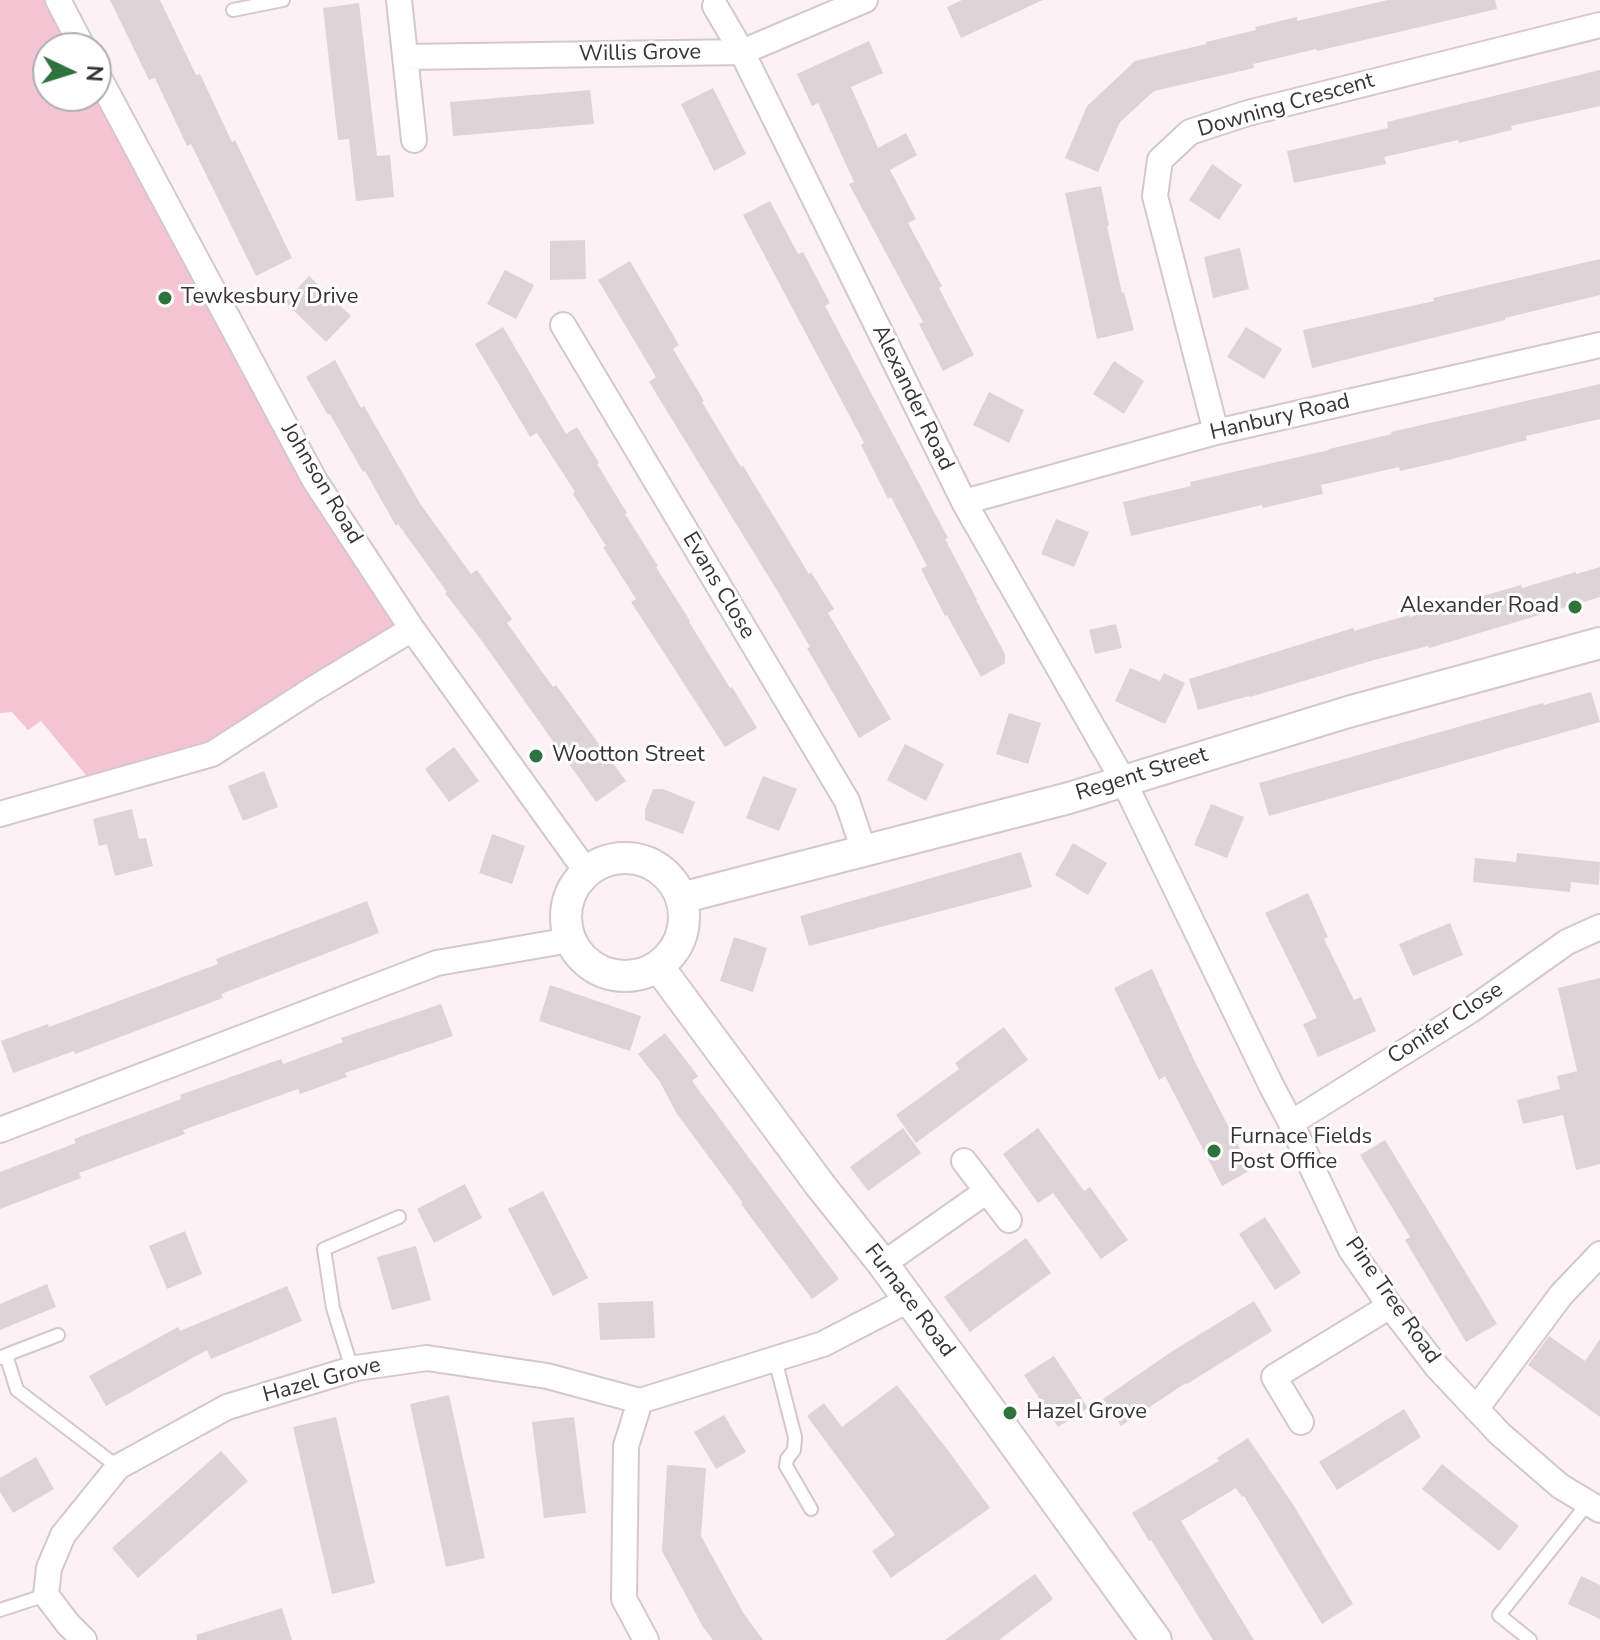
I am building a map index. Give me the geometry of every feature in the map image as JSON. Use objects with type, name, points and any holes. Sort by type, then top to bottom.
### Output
[{"type":"street","points":[[58,0],[75,32]]},
{"type":"street","points":[[399,0],[414,140]]},
{"type":"street","name":"Willis Grove","points":[[405,57],[742,52],[865,0]]},
{"type":"street","name":"Alexander Road","points":[[715,6],[742,52],[964,502],[1124,782]]},
{"type":"street","name":"Downing Crescent","points":[[1216,432],[1155,196],[1160,160],[1190,132],[1248,113],[1600,25]]},
{"type":"street","name":"Johnson Road","points":[[112,102],[315,481],[412,629],[586,871]]},
{"type":"street","name":"Evans Close","points":[[563,325],[847,801],[864,851]]},
{"type":"street","name":"Hanbury Road","points":[[964,502],[1216,432],[1600,345]]},
{"type":"street","points":[[0,814],[212,754],[412,629]]},
{"type":"street","name":"Regent Street","points":[[681,898],[1124,782],[1348,712],[1600,643]]},
{"type":"street","name":"Pine Tree Road","points":[[1124,782],[1351,1250],[1437,1367],[1476,1409],[1560,1486],[1594,1506]]},
{"type":"street","points":[[616,857],[632,857],[663,870],[674,883],[684,913],[683,928],[670,956],[643,974],[625,977],[592,967],[579,955],[570,940],[565,922],[567,903],[574,886],[586,871],[616,857]]},
{"type":"street","name":"Conifer Close","points":[[1291,1123],[1471,1010],[1567,942],[1600,927]]},
{"type":"street","points":[[0,1130],[437,963],[570,940]]},
{"type":"street","name":"Furnace Road","points":[[658,966],[820,1185],[883,1264],[1156,1640]]},
{"type":"street","points":[[964,1161],[1009,1220]]},
{"type":"street","points":[[883,1264],[987,1191]]},
{"type":"street","points":[[1476,1409],[1561,1295],[1600,1254]]},
{"type":"street","points":[[646,1640],[624,1599],[626,1446],[640,1401],[823,1344],[908,1300]]},
{"type":"street","points":[[1301,1422],[1274,1377],[1390,1306]]},
{"type":"street","name":"Hazel Grove","points":[[46,1595],[49,1568],[63,1535],[118,1467],[227,1407],[352,1369],[427,1358],[547,1376],[640,1401]]},
{"type":"street","points":[[46,1595],[84,1640]]},
{"type":"lane","points":[[233,10],[283,0]]},
{"type":"lane","points":[[352,1369],[333,1308],[324,1249],[399,1217]]},
{"type":"lane","points":[[58,1335],[3,1356],[17,1390],[118,1467]]},
{"type":"lane","points":[[775,1359],[795,1437],[794,1450],[786,1466],[811,1509]]},
{"type":"lane","points":[[1530,1640],[1499,1615],[1594,1506]]},
{"type":"lane","points":[[0,1610],[46,1595]]},
{"type":"shaded area","points":[[0,0],[48,0],[65,32],[32,32],[32,112],[105,112],[402,627],[209,745],[89,779],[41,721],[28,730],[12,712],[0,713]]},
{"type":"building","points":[[110,0],[160,0],[196,75],[200,74],[232,142],[235,140],[292,258],[256,276],[191,144],[187,146],[155,78],[149,80]]},
{"type":"building","points":[[962,0],[1043,0],[961,38],[947,7]]},
{"type":"building","points":[[1388,0],[1495,0],[1497,9],[1253,64],[1254,68],[1154,91],[1120,122],[1098,172],[1065,158],[1087,106],[1135,61],[1256,30],[1255,27],[1297,17],[1297,21]]},
{"type":"building","points":[[359,3],[377,156],[390,155],[394,197],[356,201],[349,139],[338,140],[323,8]]},
{"type":"building","points":[[869,41],[883,73],[851,87],[878,148],[906,133],[917,155],[890,170],[916,219],[908,223],[974,355],[943,371],[919,324],[923,322],[849,184],[854,182],[818,103],[812,106],[797,74]]},
{"type":"building","points":[[1600,70],[1600,106],[1511,126],[1512,130],[1459,143],[1458,140],[1384,157],[1386,164],[1294,183],[1287,151],[1388,128],[1387,122]]},
{"type":"building","points":[[713,88],[746,154],[714,171],[681,104]]},
{"type":"building","points":[[590,90],[594,124],[453,136],[450,102]]},
{"type":"building","points":[[1212,164],[1242,185],[1219,220],[1189,200]]},
{"type":"building","points":[[1101,186],[1122,293],[1134,330],[1097,339],[1065,193]]},
{"type":"building","points":[[770,201],[798,254],[803,252],[830,303],[825,306],[948,538],[945,539],[1005,654],[1005,663],[981,677],[945,616],[921,569],[927,566],[891,497],[888,499],[861,445],[864,443],[743,215]]},
{"type":"building","points":[[585,240],[586,279],[550,280],[550,241]]},
{"type":"building","points":[[1240,248],[1249,289],[1213,298],[1204,257]]},
{"type":"building","points":[[1600,259],[1600,295],[1312,368],[1303,330]]},
{"type":"building","points":[[630,261],[679,345],[673,349],[702,402],[834,609],[828,613],[891,719],[859,738],[778,592],[649,382],[656,377],[598,280]]},
{"type":"building","points":[[505,270],[534,285],[516,319],[487,304]]},
{"type":"building","points":[[309,276],[351,316],[326,342],[285,302]]},
{"type":"building","points":[[503,327],[566,434],[577,427],[656,567],[757,728],[725,747],[631,602],[636,599],[603,547],[606,546],[573,494],[575,492],[537,433],[530,437],[475,344]]},
{"type":"building","points":[[1246,327],[1282,349],[1264,379],[1227,357]]},
{"type":"building","points":[[335,360],[421,505],[471,574],[477,570],[512,619],[507,623],[626,781],[596,802],[398,524],[396,526],[328,415],[306,377]]},
{"type":"building","points":[[1114,361],[1144,381],[1124,414],[1093,394]]},
{"type":"building","points":[[1600,384],[1600,419],[1526,436],[1527,440],[1452,459],[1400,471],[1399,467],[1321,485],[1323,494],[1131,536],[1123,502],[1191,486],[1190,482],[1329,450],[1391,432]]},
{"type":"building","points":[[989,392],[1024,410],[1009,443],[973,425]]},
{"type":"building","points":[[1056,519],[1089,532],[1074,567],[1041,554]]},
{"type":"building","points":[[1600,567],[1600,597],[1429,648],[1374,660],[1198,710],[1189,679],[1353,628],[1354,631],[1521,585],[1522,588]]},
{"type":"building","points":[[1116,624],[1122,648],[1095,654],[1089,630]]},
{"type":"building","points":[[1130,668],[1160,681],[1164,673],[1185,683],[1165,724],[1115,701]]},
{"type":"building","points":[[1591,692],[1600,722],[1269,816],[1259,783]]},
{"type":"building","points":[[1009,713],[1041,723],[1028,764],[996,754]]},
{"type":"building","points":[[905,744],[944,764],[926,801],[887,780]]},
{"type":"building","points":[[454,747],[479,781],[449,802],[425,769]]},
{"type":"building","points":[[264,771],[278,807],[243,821],[228,786]]},
{"type":"building","points":[[763,776],[797,789],[779,831],[746,818]]},
{"type":"building","points":[[653,789],[663,789],[695,802],[683,834],[645,820],[645,810]]},
{"type":"building","points":[[1211,804],[1244,817],[1227,858],[1194,845]]},
{"type":"building","points":[[132,809],[139,839],[146,838],[153,866],[115,876],[107,844],[99,846],[93,819]]},
{"type":"building","points":[[492,834],[525,846],[512,884],[479,873]]},
{"type":"building","points":[[1073,843],[1107,863],[1088,895],[1055,875]]},
{"type":"building","points":[[1021,852],[1032,887],[809,946],[800,916]]},
{"type":"building","points":[[1517,853],[1600,862],[1599,885],[1571,882],[1570,892],[1473,882],[1475,858],[1516,862]]},
{"type":"building","points":[[1308,893],[1328,937],[1324,939],[1354,1000],[1361,997],[1376,1031],[1318,1057],[1303,1024],[1317,1018],[1265,913]]},
{"type":"building","points":[[367,901],[379,933],[221,994],[223,998],[75,1054],[74,1051],[13,1073],[1,1041],[48,1024],[49,1027],[218,964],[216,959]]},
{"type":"building","points":[[1450,923],[1463,955],[1413,976],[1399,944]]},
{"type":"building","points":[[734,937],[767,948],[753,992],[720,981]]},
{"type":"building","points":[[1152,969],[1195,1062],[1251,1170],[1222,1186],[1165,1076],[1159,1080],[1114,988]]},
{"type":"building","points":[[1600,978],[1600,1164],[1576,1170],[1563,1115],[1523,1124],[1517,1100],[1560,1089],[1557,1076],[1577,1071],[1558,988]]},
{"type":"building","points":[[550,985],[641,1016],[630,1051],[539,1021]]},
{"type":"building","points":[[441,1004],[453,1036],[345,1073],[347,1077],[300,1094],[298,1089],[183,1130],[185,1134],[79,1173],[81,1178],[0,1209],[0,1172],[76,1143],[74,1139],[181,1099],[180,1095],[281,1059],[283,1064],[343,1042],[341,1038]]},
{"type":"building","points":[[1004,1027],[1028,1060],[916,1143],[896,1115],[959,1069],[955,1063]]},
{"type":"building","points":[[665,1033],[698,1076],[692,1081],[839,1279],[812,1299],[677,1114],[660,1082],[638,1054]]},
{"type":"building","points":[[903,1128],[921,1153],[868,1191],[850,1167]]},
{"type":"building","points":[[1038,1128],[1084,1191],[1090,1187],[1128,1240],[1101,1259],[1053,1193],[1038,1203],[1003,1154]]},
{"type":"building","points":[[1385,1140],[1497,1324],[1466,1342],[1405,1240],[1410,1237],[1360,1155]]},
{"type":"building","points":[[465,1184],[482,1218],[434,1243],[417,1209]]},
{"type":"building","points":[[543,1191],[588,1278],[553,1296],[508,1209]]},
{"type":"building","points":[[1265,1217],[1301,1273],[1275,1290],[1239,1234]]},
{"type":"building","points":[[185,1231],[202,1274],[167,1289],[149,1246]]},
{"type":"building","points":[[1026,1238],[1051,1273],[970,1332],[944,1297]]},
{"type":"building","points":[[416,1246],[431,1300],[392,1310],[377,1257]]},
{"type":"building","points":[[47,1284],[56,1307],[0,1330],[0,1304]]},
{"type":"building","points":[[287,1286],[302,1321],[211,1359],[207,1350],[106,1406],[89,1376],[178,1327],[180,1331]]},
{"type":"building","points":[[653,1301],[655,1338],[600,1340],[598,1303]]},
{"type":"building","points":[[1254,1301],[1272,1331],[1121,1426],[1103,1399],[1171,1352]]},
{"type":"building","points":[[1549,1336],[1585,1361],[1600,1339],[1600,1417],[1528,1365]]},
{"type":"building","points":[[1054,1356],[1088,1408],[1058,1427],[1024,1375]]},
{"type":"building","points":[[897,1385],[990,1508],[891,1578],[872,1551],[895,1535],[807,1416],[824,1403],[842,1427]]},
{"type":"building","points":[[449,1395],[485,1558],[446,1567],[410,1404]]},
{"type":"building","points":[[1404,1409],[1421,1437],[1337,1490],[1319,1462]]},
{"type":"building","points":[[724,1415],[746,1452],[716,1469],[694,1432]]},
{"type":"building","points":[[336,1417],[375,1583],[332,1594],[293,1427]]},
{"type":"building","points":[[574,1417],[586,1513],[544,1518],[532,1422]]},
{"type":"building","points":[[1248,1438],[1294,1506],[1353,1604],[1322,1624],[1244,1496],[1236,1488],[1181,1521],[1254,1640],[1213,1640],[1132,1513],[1219,1461],[1217,1458]]},
{"type":"building","points":[[221,1451],[248,1481],[138,1578],[112,1548]]},
{"type":"building","points":[[36,1457],[54,1489],[13,1513],[0,1492],[0,1478]]},
{"type":"building","points":[[1442,1464],[1519,1526],[1499,1551],[1422,1489]]},
{"type":"building","points":[[667,1465],[706,1468],[701,1536],[744,1614],[763,1640],[713,1640],[703,1627],[662,1551]]},
{"type":"building","points":[[1035,1574],[1053,1599],[999,1640],[945,1640]]},
{"type":"building","points":[[1581,1576],[1600,1585],[1600,1619],[1568,1604]]},
{"type":"building","points":[[282,1608],[292,1640],[197,1640],[196,1635]]},
{"type":"place","name":"Tewkesbury Drive","points":[[165,298]]},
{"type":"place","name":"Alexander Road","points":[[1575,607]]},
{"type":"place","name":"Wootton Street","points":[[536,756]]},
{"type":"place","name":"Furnace Fields Post Office","points":[[1214,1151]]},
{"type":"place","name":"Hazel Grove","points":[[1010,1413]]}]
